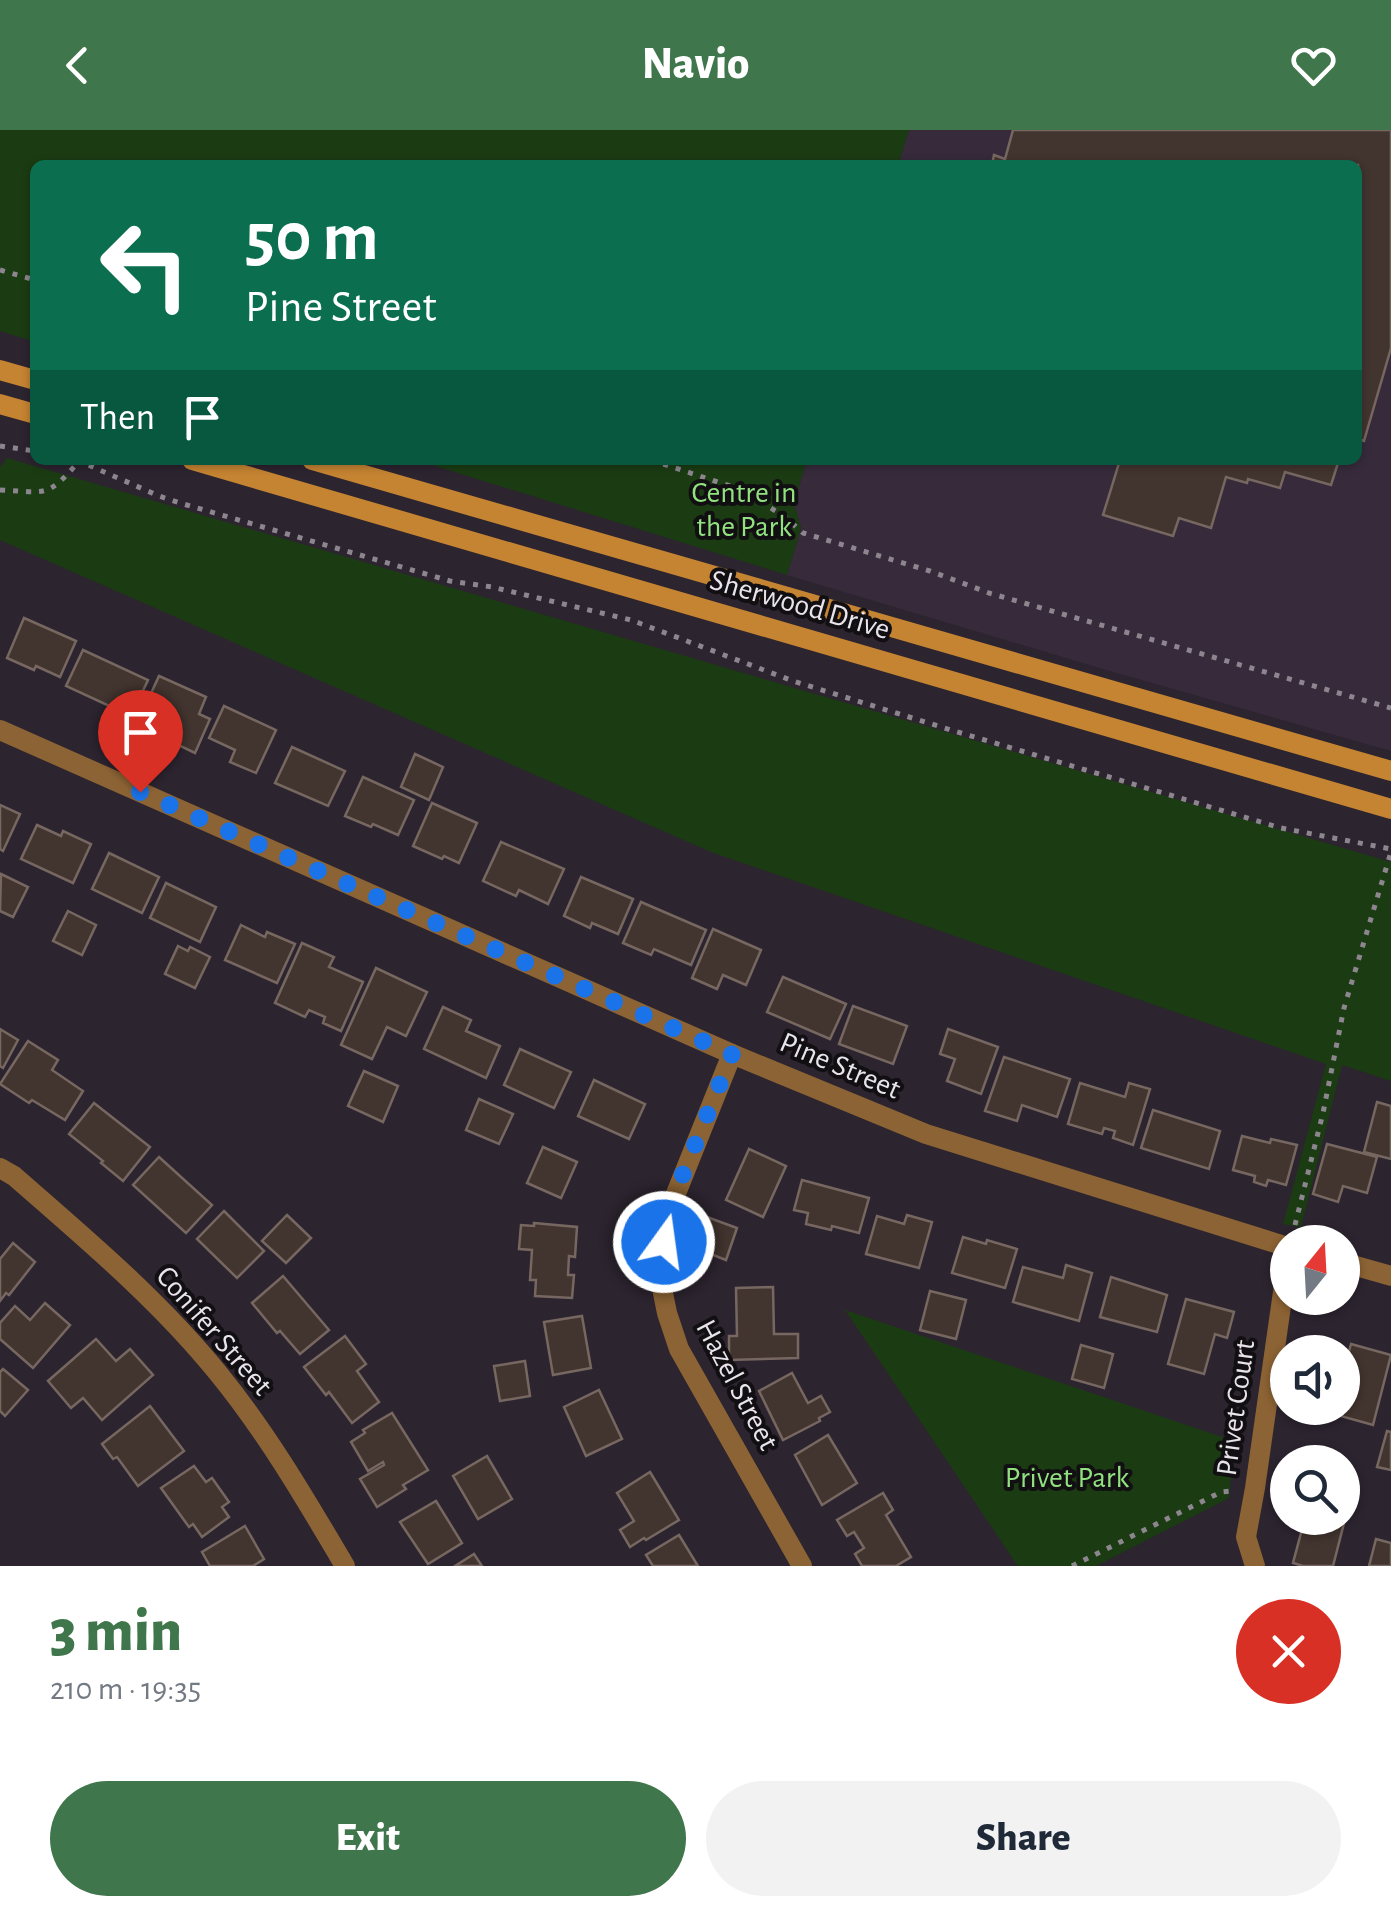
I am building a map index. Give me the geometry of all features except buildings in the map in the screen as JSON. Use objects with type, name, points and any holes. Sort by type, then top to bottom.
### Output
[{"type":"main road","points":[[0,370],[30,379]]},
{"type":"main road","points":[[0,404],[30,413]]},
{"type":"main road","name":"Sherwood Drive","points":[[209,465],[1391,809]]},
{"type":"main road","name":"Sherwood Drive","points":[[329,465],[1391,771]]},
{"type":"street","name":"Pine Street","points":[[0,730],[732,1054],[926,1134],[1270,1241]]},
{"type":"street","name":"Hazel Street","points":[[732,1054],[670,1206],[660,1278],[679,1349],[802,1566]]},
{"type":"street","name":"Conifer Street","points":[[0,1168],[104,1254],[217,1372],[276,1451],[346,1566]]},
{"type":"street","points":[[1360,1267],[1391,1276]]},
{"type":"street","name":"Privet Court","points":[[1255,1566],[1246,1538],[1280,1315]]},
{"type":"path","points":[[0,270],[30,279]]},
{"type":"path","points":[[0,446],[30,450]]},
{"type":"path","points":[[0,490],[36,494],[51,490],[74,465]]},
{"type":"path","points":[[89,465],[159,496],[198,508],[450,581],[492,586],[631,620],[793,682],[1281,828],[1391,850],[1344,1008],[1295,1224]]},
{"type":"path","points":[[668,465],[740,489],[784,516],[803,533],[930,570],[989,593],[1391,708]]},
{"type":"path","points":[[1072,1566],[1222,1492],[1255,1488]]},
{"type":"shaded area","points":[[909,130],[1391,130],[1391,751],[787,575],[801,528],[794,503],[805,465],[1362,465],[1362,160],[900,160]]},
{"type":"green space","points":[[0,130],[909,130],[900,160],[30,160],[30,340],[0,331]]},
{"type":"green space","points":[[7,458],[1391,862],[1391,1081],[1342,1065],[1302,1225],[1283,1224],[1326,1064],[711,852],[0,540],[0,467]]},
{"type":"green space","name":"Centre in the Park","points":[[432,465],[805,465],[794,503],[801,528],[787,575]]},
{"type":"green space","name":"Privet Park","points":[[845,1310],[1234,1441],[1229,1498],[1096,1566],[1018,1566]]},
{"type":"route","points":[[140,792],[732,1054],[670,1206],[664,1242]]}]
